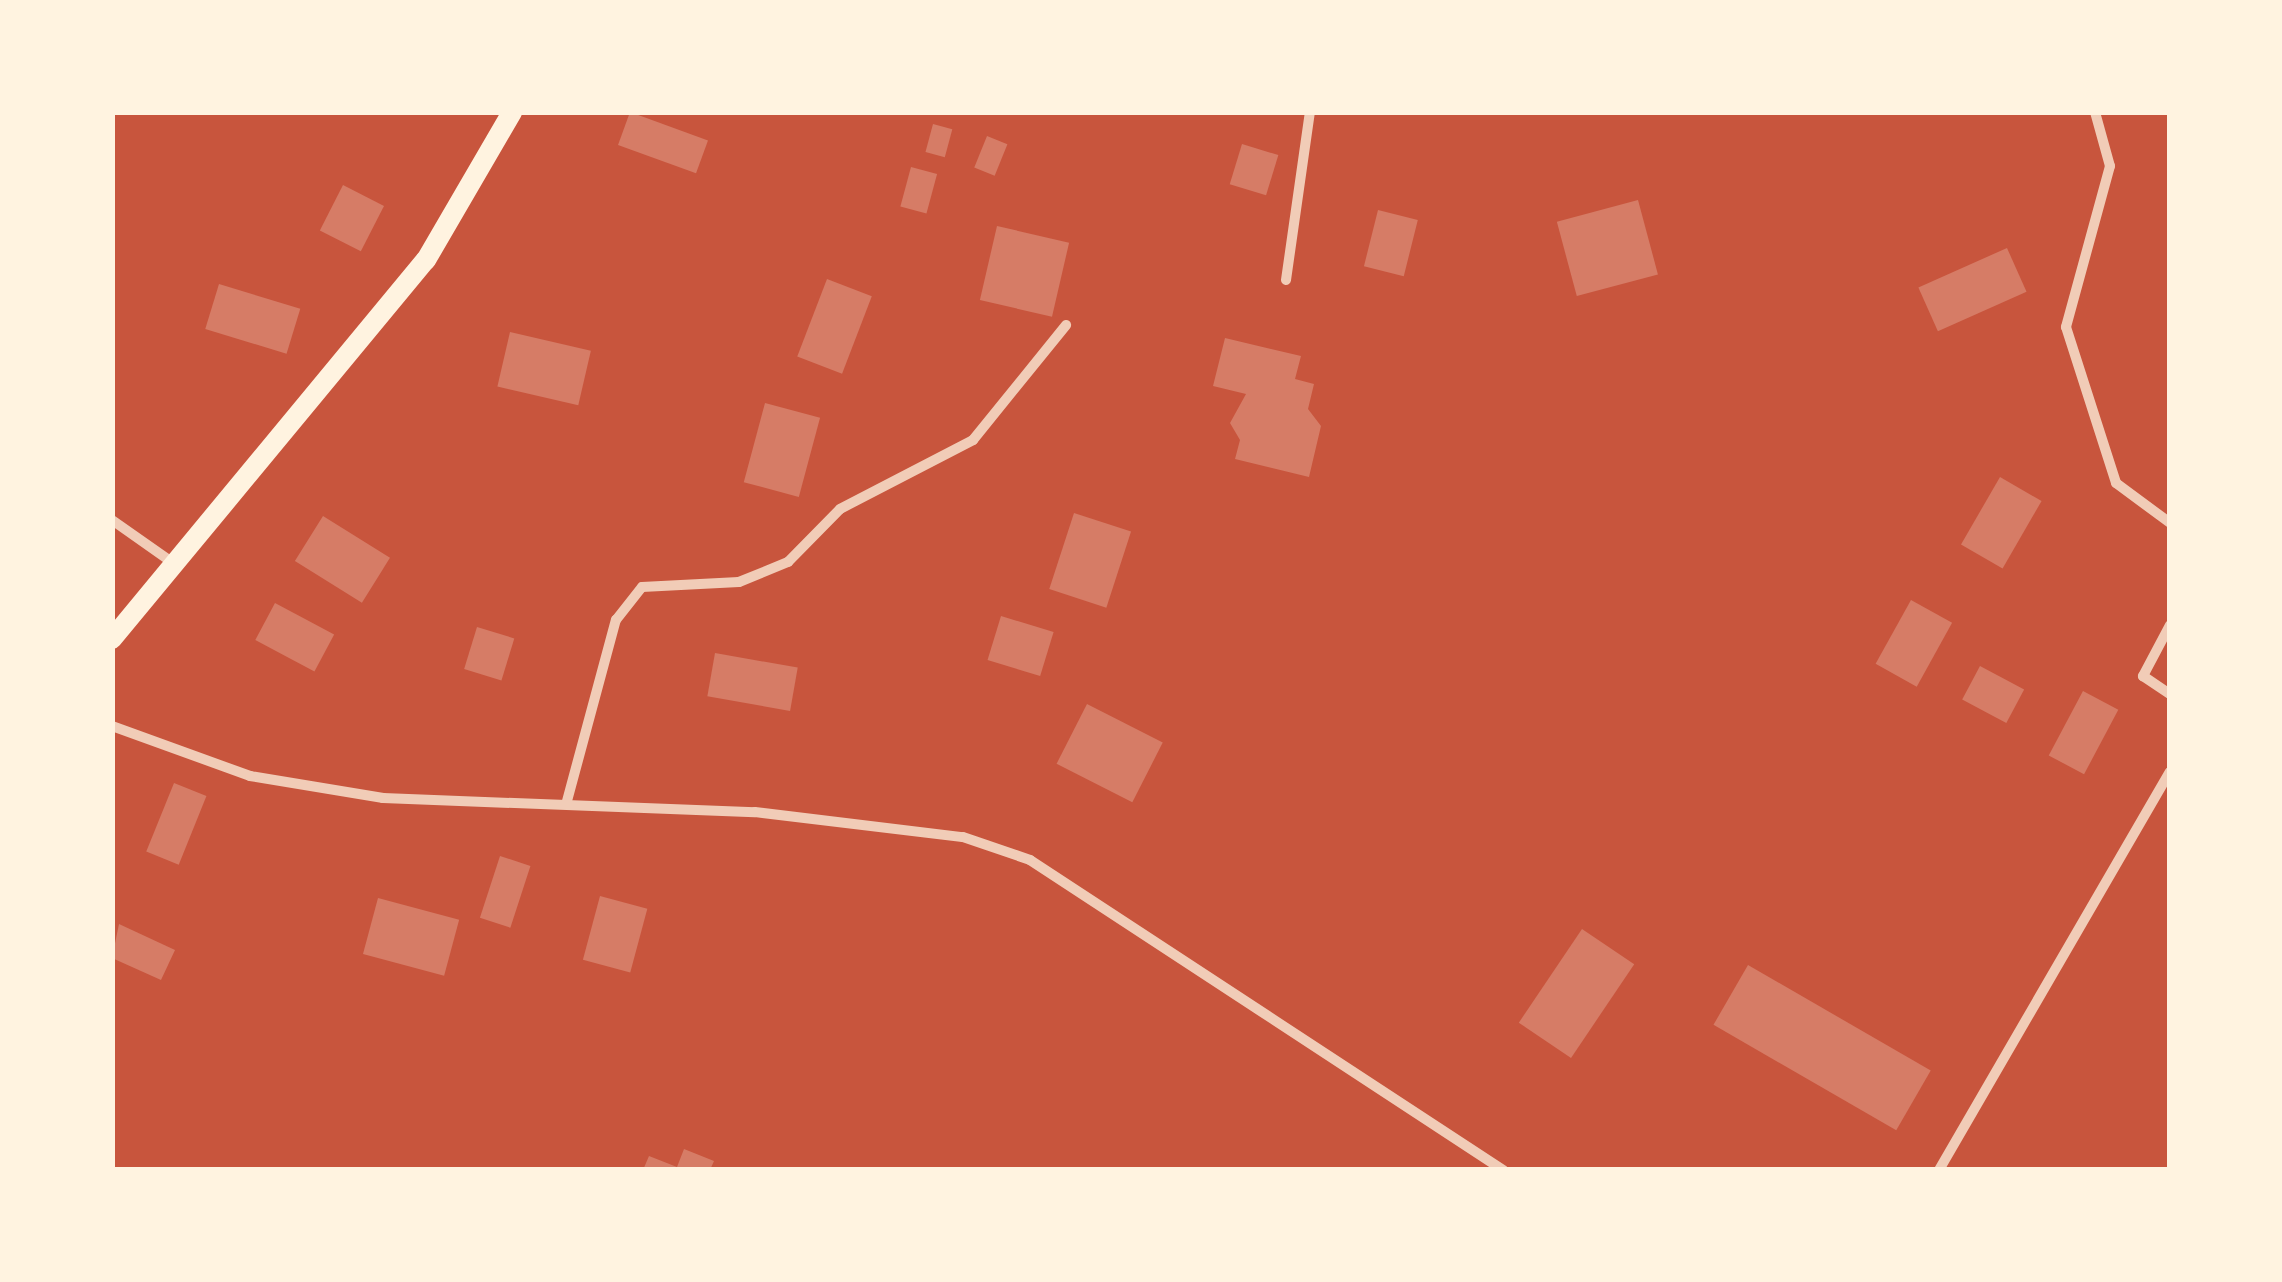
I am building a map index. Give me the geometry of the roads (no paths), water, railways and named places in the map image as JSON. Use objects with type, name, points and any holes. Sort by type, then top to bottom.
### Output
[{"type":"main road","points":[[112,639],[177,566],[426,260],[512,112]]},
{"type":"street","points":[[1286,280],[1310,112]]},
{"type":"street","points":[[2095,112],[2110,166],[2066,327],[2116,484],[2170,523]]},
{"type":"street","points":[[566,800],[616,620],[642,586],[739,582],[788,562],[840,509],[973,440],[1066,325]]},
{"type":"street","points":[[112,520],[177,566]]},
{"type":"street","points":[[2170,625],[2143,676],[2170,694]]},
{"type":"street","points":[[112,726],[250,776],[383,798],[566,800],[964,837],[1030,860],[1503,1170]]},
{"type":"street","points":[[1938,1170],[2170,772]]}]
